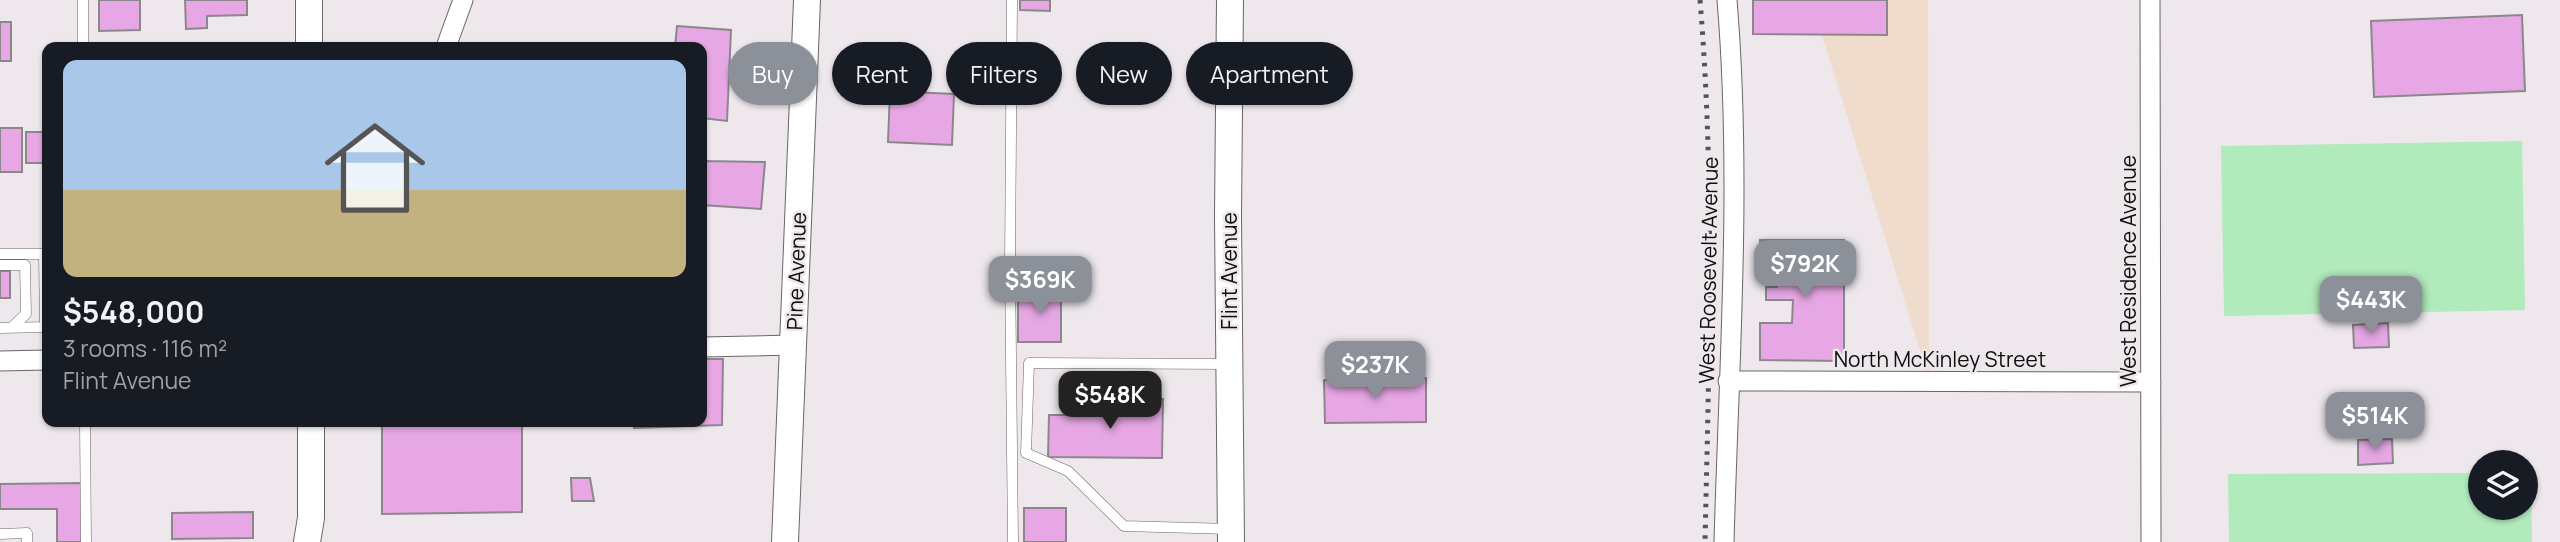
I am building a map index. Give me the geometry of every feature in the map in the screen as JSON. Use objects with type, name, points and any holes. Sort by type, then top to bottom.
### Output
[{"type":"main road","points":[[309,0],[309,42]]},
{"type":"main road","name":"Pine Avenue","points":[[785,542],[807,0]]},
{"type":"main road","name":"Flint Avenue","points":[[1230,0],[1231,535]]},
{"type":"main road","points":[[311,427],[312,534]]},
{"type":"street","points":[[448,42],[463,0]]},
{"type":"street","name":"West Roosevelt Avenue","points":[[1724,542],[1733,110],[1727,0]]},
{"type":"street","name":"West Residence Avenue","points":[[2150,0],[2151,542]]},
{"type":"street","points":[[707,347],[793,345]]},
{"type":"street","points":[[0,361],[42,360]]},
{"type":"street","name":"North McKinley Street","points":[[1728,382],[2151,382]]},
{"type":"lane","points":[[83,0],[83,42]]},
{"type":"lane","points":[[1012,0],[1010,264],[1013,542]]},
{"type":"lane","points":[[0,254],[42,254]]},
{"type":"lane","points":[[0,265],[26,265],[26,314],[12,327]]},
{"type":"lane","points":[[0,328],[42,327]]},
{"type":"lane","points":[[1230,365],[1028,363],[1026,453],[1068,471],[1124,526],[1231,535]]},
{"type":"lane","points":[[85,427],[86,542]]},
{"type":"lane","points":[[0,534],[27,534],[27,542]]},
{"type":"shaded area","points":[[1811,0],[1928,0],[1929,379]]},
{"type":"green space","points":[[2522,141],[2525,310],[2224,316],[2221,146]]},
{"type":"green space","points":[[2468,473],[2468,520],[2532,520],[2532,542],[2229,542],[2228,474]]},
{"type":"building","points":[[99,0],[140,0],[140,30],[99,31]]},
{"type":"building","points":[[185,0],[247,0],[247,15],[207,16],[207,28],[186,29]]},
{"type":"building","points":[[1020,0],[1050,0],[1050,11],[1020,10]]},
{"type":"building","points":[[1753,0],[1887,0],[1887,35],[1753,34]]},
{"type":"building","points":[[2522,15],[2525,91],[2374,97],[2371,21]]},
{"type":"building","points":[[0,22],[11,22],[11,61],[0,61]]},
{"type":"building","points":[[677,26],[731,30],[730,42],[728,42],[727,121],[707,119],[707,42],[675,42]]},
{"type":"building","points":[[932,93],[946,94],[946,105],[954,105],[952,145],[888,142],[889,105],[932,105]]},
{"type":"building","points":[[0,128],[22,128],[22,172],[0,172]]},
{"type":"building","points":[[26,132],[42,132],[42,163],[26,163]]},
{"type":"building","points":[[707,161],[765,162],[761,209],[707,205]]},
{"type":"building","points":[[1760,240],[1844,240],[1844,361],[1760,360],[1760,323],[1792,323],[1793,300],[1766,300],[1766,287],[1777,287],[1777,279],[1760,279]]},
{"type":"building","points":[[0,271],[10,271],[10,298],[0,298]]},
{"type":"building","points":[[1018,290],[1061,290],[1061,342],[1018,342]]},
{"type":"building","points":[[2388,323],[2389,347],[2354,348],[2353,325]]},
{"type":"building","points":[[707,359],[723,359],[722,425],[707,426]]},
{"type":"building","points":[[1426,378],[1426,422],[1325,423],[1324,380]]},
{"type":"building","points":[[1093,398],[1163,399],[1162,458],[1048,457],[1049,415],[1093,415]]},
{"type":"building","points":[[382,427],[522,427],[522,512],[382,514]]},
{"type":"building","points":[[2392,439],[2393,463],[2358,465],[2358,440]]},
{"type":"building","points":[[571,478],[590,478],[594,501],[572,501]]},
{"type":"building","points":[[83,483],[83,542],[57,542],[57,509],[0,509],[0,484]]},
{"type":"building","points":[[1024,508],[1066,508],[1066,542],[1024,542]]},
{"type":"building","points":[[253,512],[253,538],[172,539],[172,513]]},
{"type":"railway","points":[[1700,0],[1709,203],[1705,542]]}]
